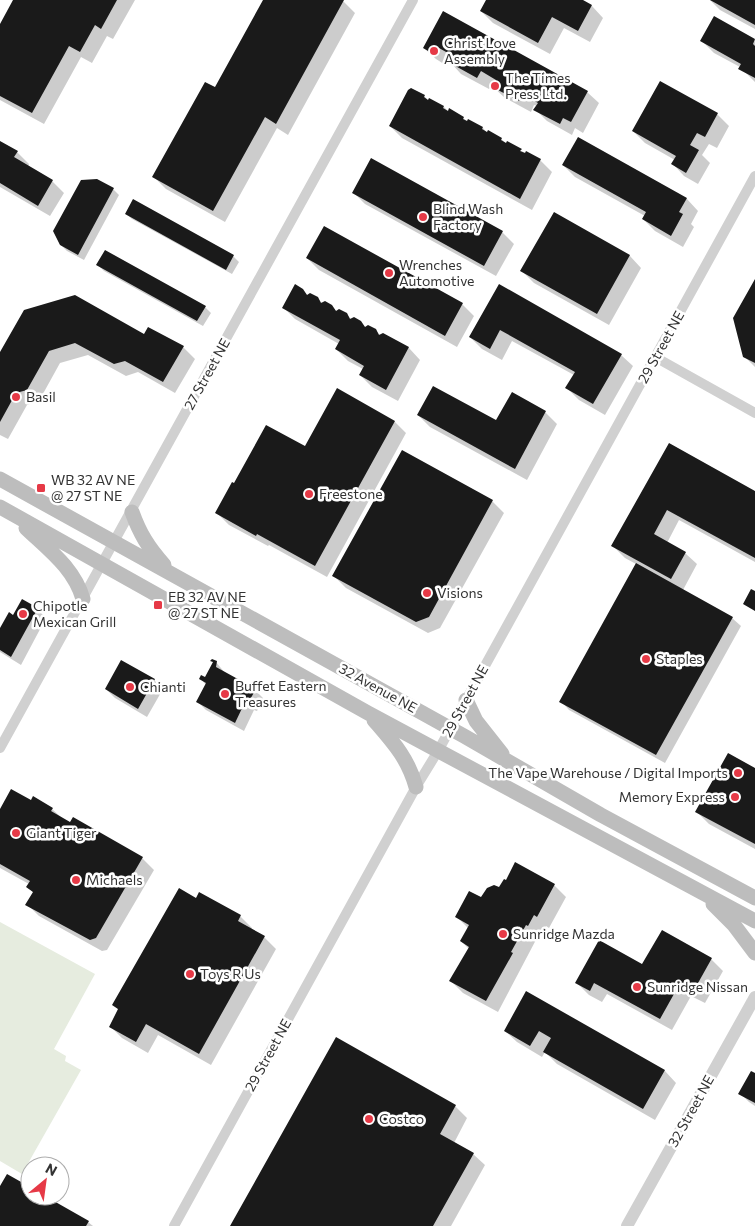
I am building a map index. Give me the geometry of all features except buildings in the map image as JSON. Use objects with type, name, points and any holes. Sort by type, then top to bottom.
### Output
[{"type":"main road","name":"32 Avenue NE","points":[[0,479],[450,728],[617,824],[755,898]]},
{"type":"main road","points":[[4,510],[56,556],[72,574],[80,589],[83,600]]},
{"type":"main road","name":"32 Avenue NE","points":[[4,510],[368,713],[755,921]]},
{"type":"main road","points":[[132,512],[141,535],[148,546],[172,574]]},
{"type":"main road","points":[[466,700],[476,721],[508,761]]},
{"type":"main road","points":[[368,713],[396,745],[406,761],[416,787]]},
{"type":"main road","points":[[699,891],[734,925],[755,954]]},
{"type":"street","name":"27 Street NE","points":[[0,748],[413,0]]},
{"type":"street","name":"29 Street NE","points":[[174,1226],[755,176]]},
{"type":"street","points":[[655,358],[755,413]]},
{"type":"street","name":"32 Street NE","points":[[627,1226],[755,997]]},
{"type":"shaded area","points":[[0,922],[95,974],[54,1049],[66,1056],[65,1061],[81,1070],[32,1156],[20,1156],[20,1173],[0,1161]]},
{"type":"place","name":"Christ Love Assembly","points":[[434,51]]},
{"type":"place","name":"The Times Press Ltd.","points":[[495,86]]},
{"type":"place","name":"Blind Wash Factory","points":[[423,217]]},
{"type":"place","name":"Wrenches Automotive","points":[[389,273]]},
{"type":"place","name":"Basil","points":[[16,397]]},
{"type":"place","name":"WB 32 AV NE @ 27 ST NE","points":[[41,488]]},
{"type":"place","name":"Freestone","points":[[309,494]]},
{"type":"place","name":"Visions","points":[[427,593]]},
{"type":"place","name":"EB 32 AV NE @ 27 ST NE","points":[[158,605]]},
{"type":"place","name":"Chipotle Mexican Grill","points":[[23,614]]},
{"type":"place","name":"Staples","points":[[646,659]]},
{"type":"place","name":"Chianti","points":[[130,687]]},
{"type":"place","name":"Buffet Eastern Treasures","points":[[225,694]]},
{"type":"place","name":"The Vape Warehouse / Digital Imports","points":[[738,773]]},
{"type":"place","name":"Memory Express","points":[[735,797]]},
{"type":"place","name":"Giant Tiger","points":[[16,833]]},
{"type":"place","name":"Michaels","points":[[76,880]]},
{"type":"place","name":"Sunridge Mazda","points":[[503,934]]},
{"type":"place","name":"Toys R Us","points":[[190,974]]},
{"type":"place","name":"Sunridge Nissan","points":[[637,987]]},
{"type":"place","name":"Costco","points":[[369,1119]]}]
